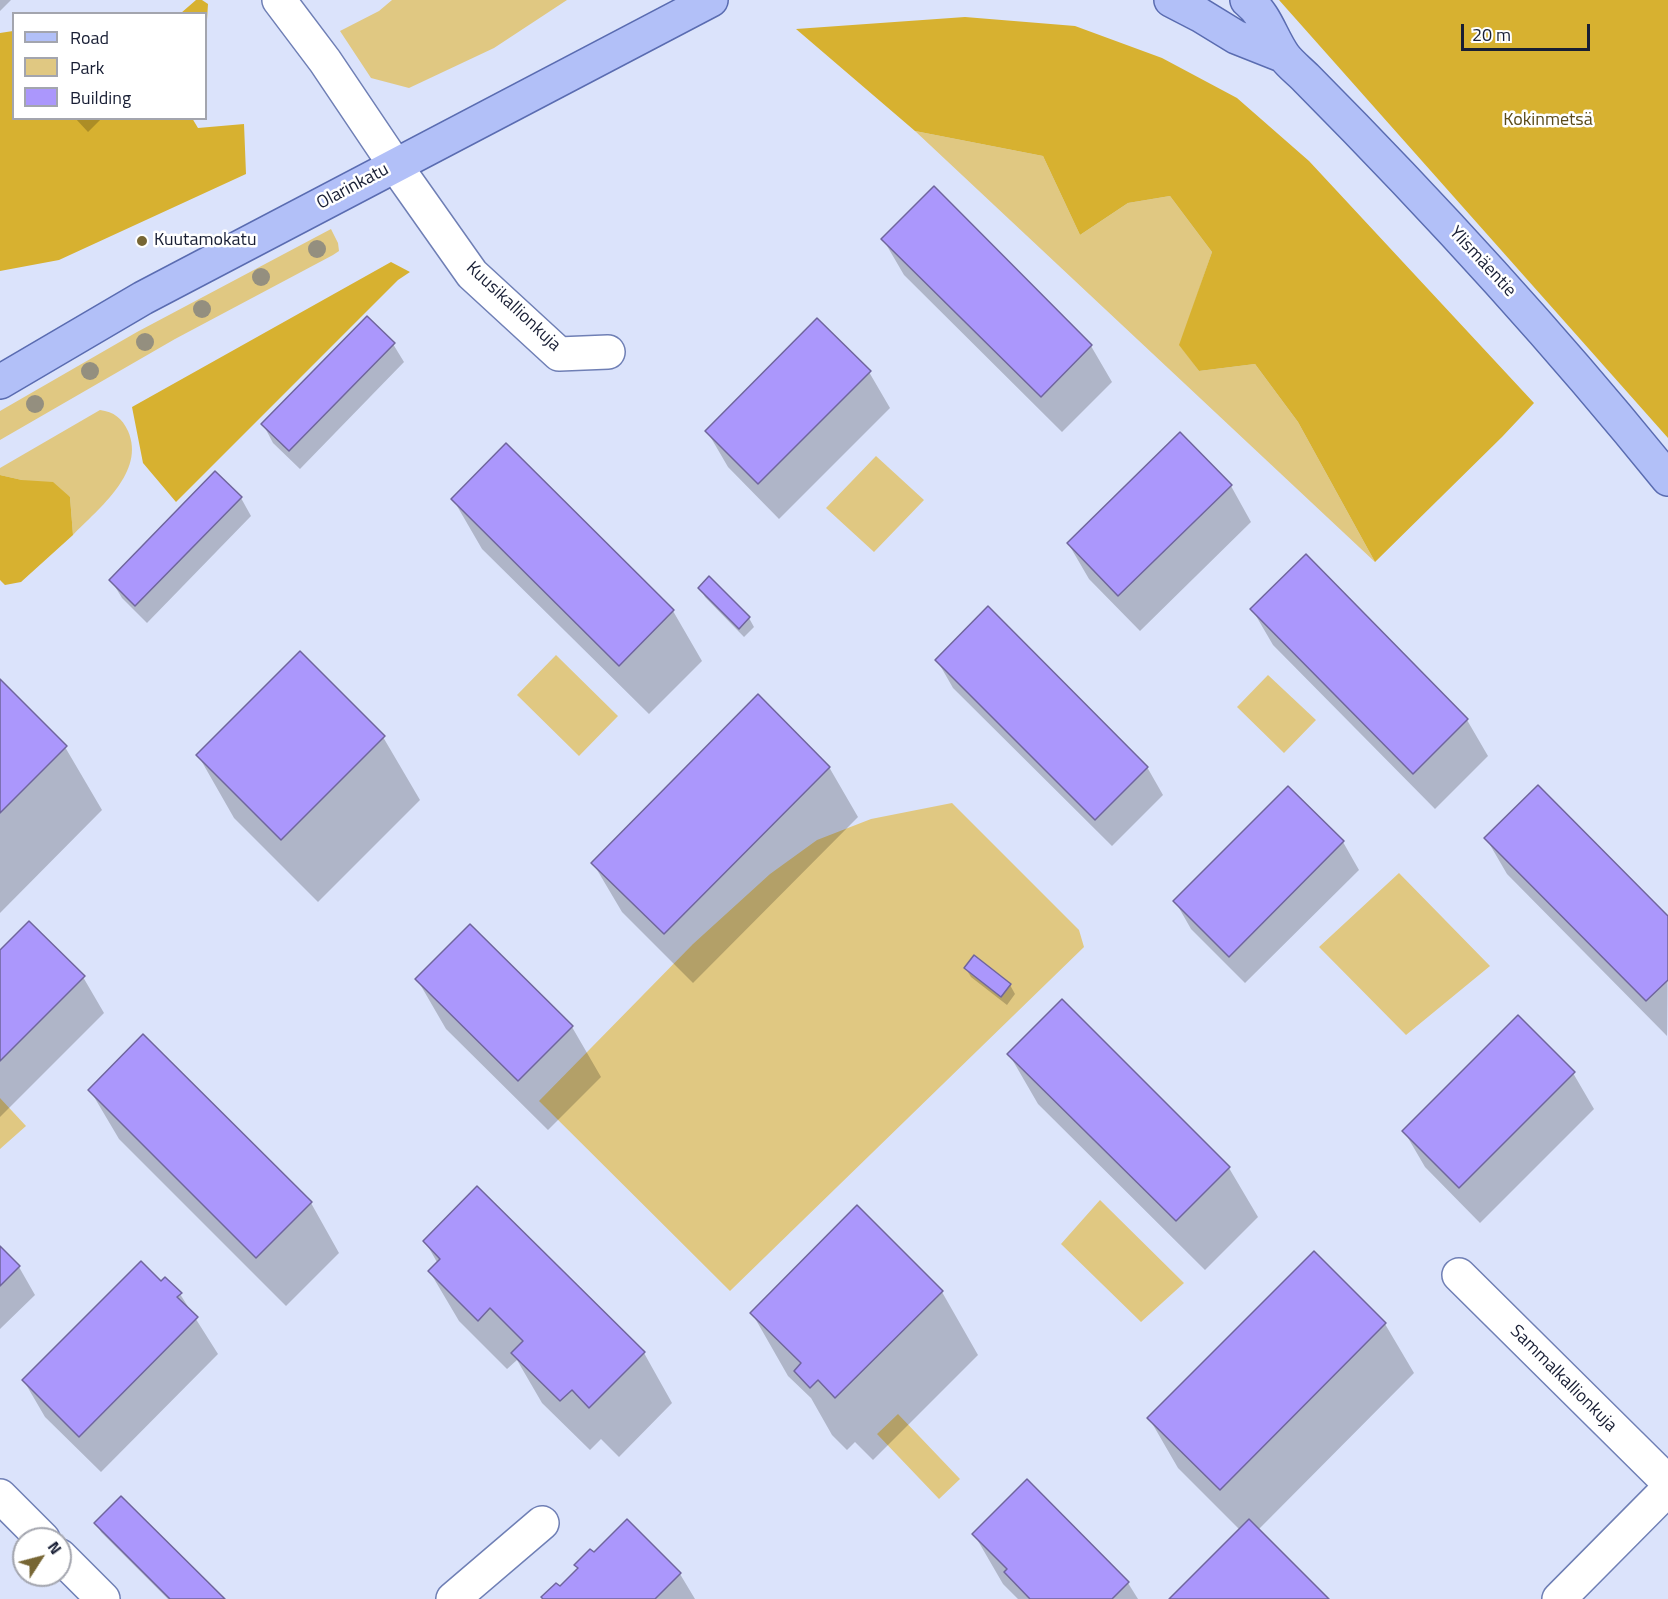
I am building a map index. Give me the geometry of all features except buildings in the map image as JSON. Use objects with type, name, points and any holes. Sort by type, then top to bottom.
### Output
[{"type":"main road","name":"Olarinkatu","points":[[0,382],[143,298],[711,0]]},
{"type":"main road","name":"Ylismäentie","points":[[1171,0],[1236,37],[1284,56]]},
{"type":"main road","name":"Ylismäentie","points":[[1247,0],[1259,9],[1284,56],[1403,176],[1526,310],[1668,479]]},
{"type":"street","points":[[279,0],[325,62],[395,165]]},
{"type":"street","name":"Kuusikallionkuja","points":[[395,165],[472,274],[559,354],[608,352]]},
{"type":"street","name":"Sammalkallionkuja","points":[[1459,1275],[1668,1482]]},
{"type":"street","points":[[1559,1599],[1668,1489]]},
{"type":"street","points":[[0,1496],[31,1527]]},
{"type":"street","points":[[453,1599],[542,1523]]},
{"type":"street","points":[[72,1568],[103,1599]]},
{"type":"green space","points":[[196,0],[202,0],[208,4],[207,20],[207,12],[182,12]]},
{"type":"green space","points":[[392,0],[567,0],[494,48],[409,88],[371,78],[340,31],[379,11]]},
{"type":"green space","name":"Kokinmetsä","points":[[1279,0],[1668,0],[1668,438]]},
{"type":"green space","points":[[965,17],[1075,26],[1162,58],[1237,98],[1309,161],[1534,403],[1375,562],[1298,422],[1255,364],[1199,371],[1179,345],[1212,252],[1170,196],[1128,203],[1080,235],[1043,156],[915,131],[796,29]]},
{"type":"green space","points":[[12,31],[12,120],[193,120],[198,128],[244,124],[246,174],[59,260],[0,271],[0,33]]},
{"type":"green space","points":[[915,131],[1043,156],[1080,235],[1128,203],[1170,196],[1212,252],[1180,345],[1199,371],[1255,364],[1298,422],[1375,562]]},
{"type":"green space","points":[[331,229],[339,251],[333,255],[175,339],[0,440],[0,411],[137,332]]},
{"type":"green space","points":[[391,262],[410,272],[398,280],[176,502],[143,463],[132,407]]},
{"type":"green space","points":[[100,410],[117,416],[126,426],[132,446],[131,461],[125,475],[107,501],[73,535],[70,497],[22,480],[0,475],[0,468]]},
{"type":"green space","points":[[876,456],[924,500],[874,552],[826,508]]},
{"type":"green space","points":[[0,475],[22,480],[53,482],[70,497],[73,535],[21,582],[5,585],[0,580]]},
{"type":"green space","points":[[556,655],[618,716],[579,756],[517,695]]},
{"type":"green space","points":[[1268,675],[1316,720],[1284,753],[1237,707]]},
{"type":"green space","points":[[952,803],[1079,930],[1084,947],[730,1291],[539,1101],[693,944],[770,874],[817,840],[871,819]]},
{"type":"green space","points":[[1399,873],[1490,966],[1406,1035],[1319,947]]},
{"type":"green space","points":[[0,1098],[26,1126],[0,1149]]},
{"type":"green space","points":[[1100,1200],[1184,1283],[1141,1322],[1061,1244]]},
{"type":"green space","points":[[898,1414],[960,1479],[939,1499],[877,1434]]},
{"type":"place","name":"Kuutamokatu","points":[[142,241]]}]
